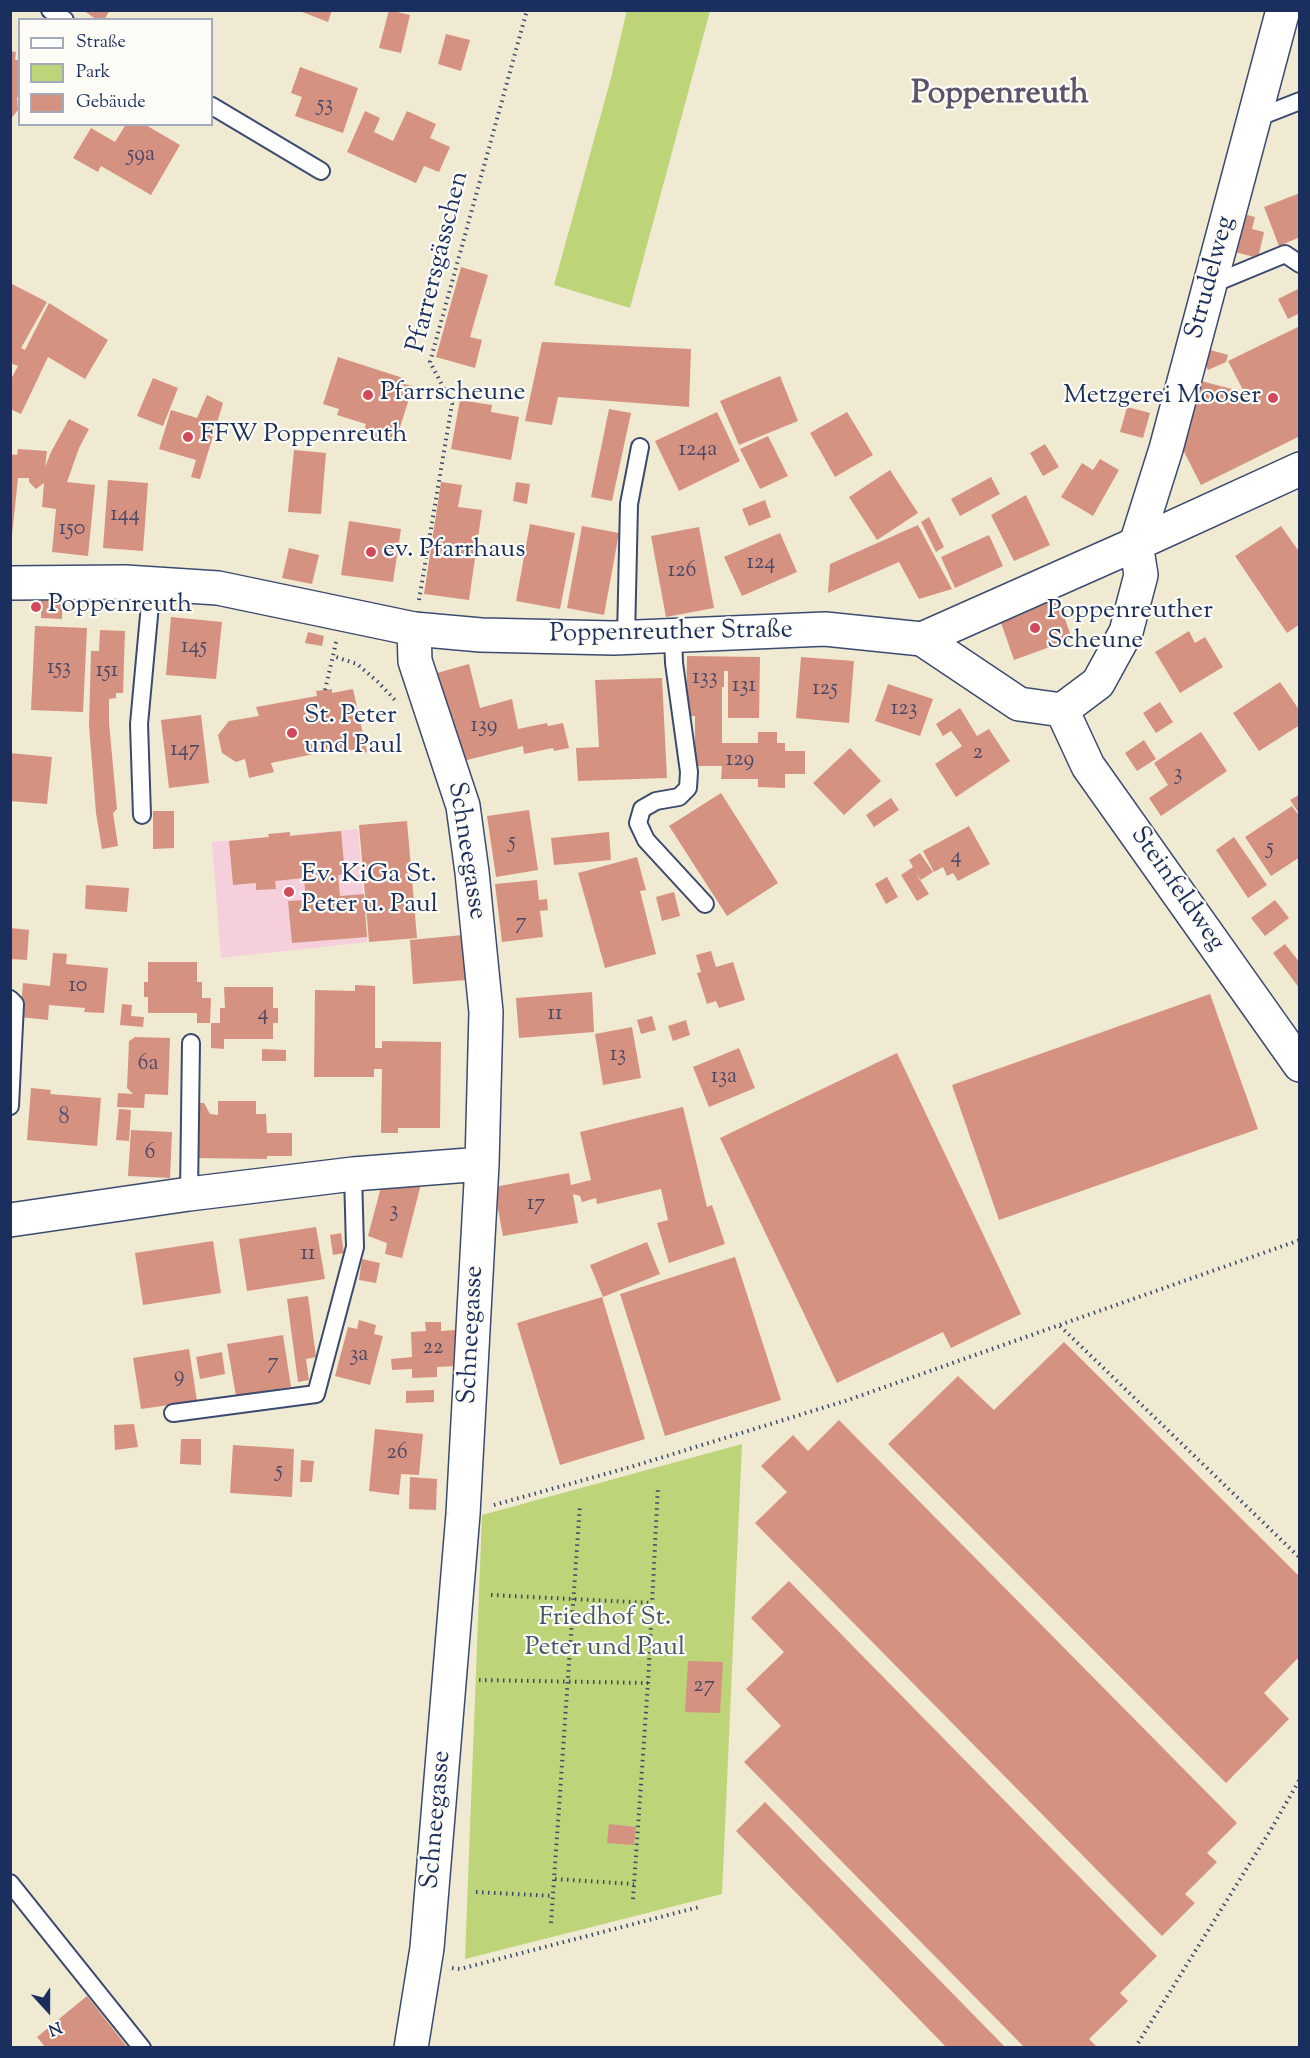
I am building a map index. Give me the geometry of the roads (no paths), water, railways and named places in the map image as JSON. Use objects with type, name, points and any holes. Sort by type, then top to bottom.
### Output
[{"type":"street","name":"Strudelweg","points":[[1136,544],[1166,449],[1283,10]]},
{"type":"street","name":"Poppenreuther Straße","points":[[10,583],[152,582],[218,588],[414,629],[481,635],[627,638],[825,629],[922,639],[1299,469]]},
{"type":"street","points":[[922,639],[1019,704],[1062,710],[1098,682],[1126,632],[1142,575],[1136,544]]},
{"type":"street","name":"Schneegasse","points":[[411,2048],[427,1948],[463,1514],[482,1164],[486,1012],[463,806],[415,661],[414,629]]},
{"type":"street","name":"Steinfeldweg","points":[[1062,710],[1088,766],[1299,1065]]},
{"type":"street","points":[[10,1220],[189,1194],[353,1174],[482,1164]]},
{"type":"lane","points":[[50,10],[63,18]]},
{"type":"lane","points":[[1254,119],[1299,101]]},
{"type":"lane","points":[[213,107],[321,171]]},
{"type":"lane","points":[[1210,285],[1285,254],[1299,264]]},
{"type":"lane","points":[[627,638],[629,504],[640,447]]},
{"type":"lane","points":[[142,815],[139,724],[152,582]]},
{"type":"lane","points":[[673,636],[674,663],[689,772],[688,788],[679,797],[656,801],[642,809],[638,823],[646,840],[705,904]]},
{"type":"lane","points":[[10,999],[15,1004],[10,1106]]},
{"type":"lane","points":[[189,1194],[191,1043]]},
{"type":"lane","points":[[173,1413],[316,1394],[355,1247],[353,1174]]},
{"type":"lane","points":[[10,1883],[142,2048]]},
{"type":"place","name":"Pfarrscheune","points":[[368,395]]},
{"type":"place","name":"Metzgerei Mooser","points":[[1273,398]]},
{"type":"place","name":"FFW Poppenreuth","points":[[188,437]]},
{"type":"place","name":"ev. Pfarrhaus","points":[[371,552]]},
{"type":"place","name":"Poppenreuth","points":[[36,607]]},
{"type":"place","name":"Poppenreuther Scheune","points":[[1035,628]]},
{"type":"place","name":"St. Peter und Paul","points":[[292,733]]},
{"type":"place","name":"Ev. KiGa St. Peter u. Paul","points":[[289,892]]},
{"type":"district","name":"Poppenreuth","points":[[1000,97]]},
{"type":"park label","name":"Friedhof St. Peter und Paul","points":[[605,1635]]}]
